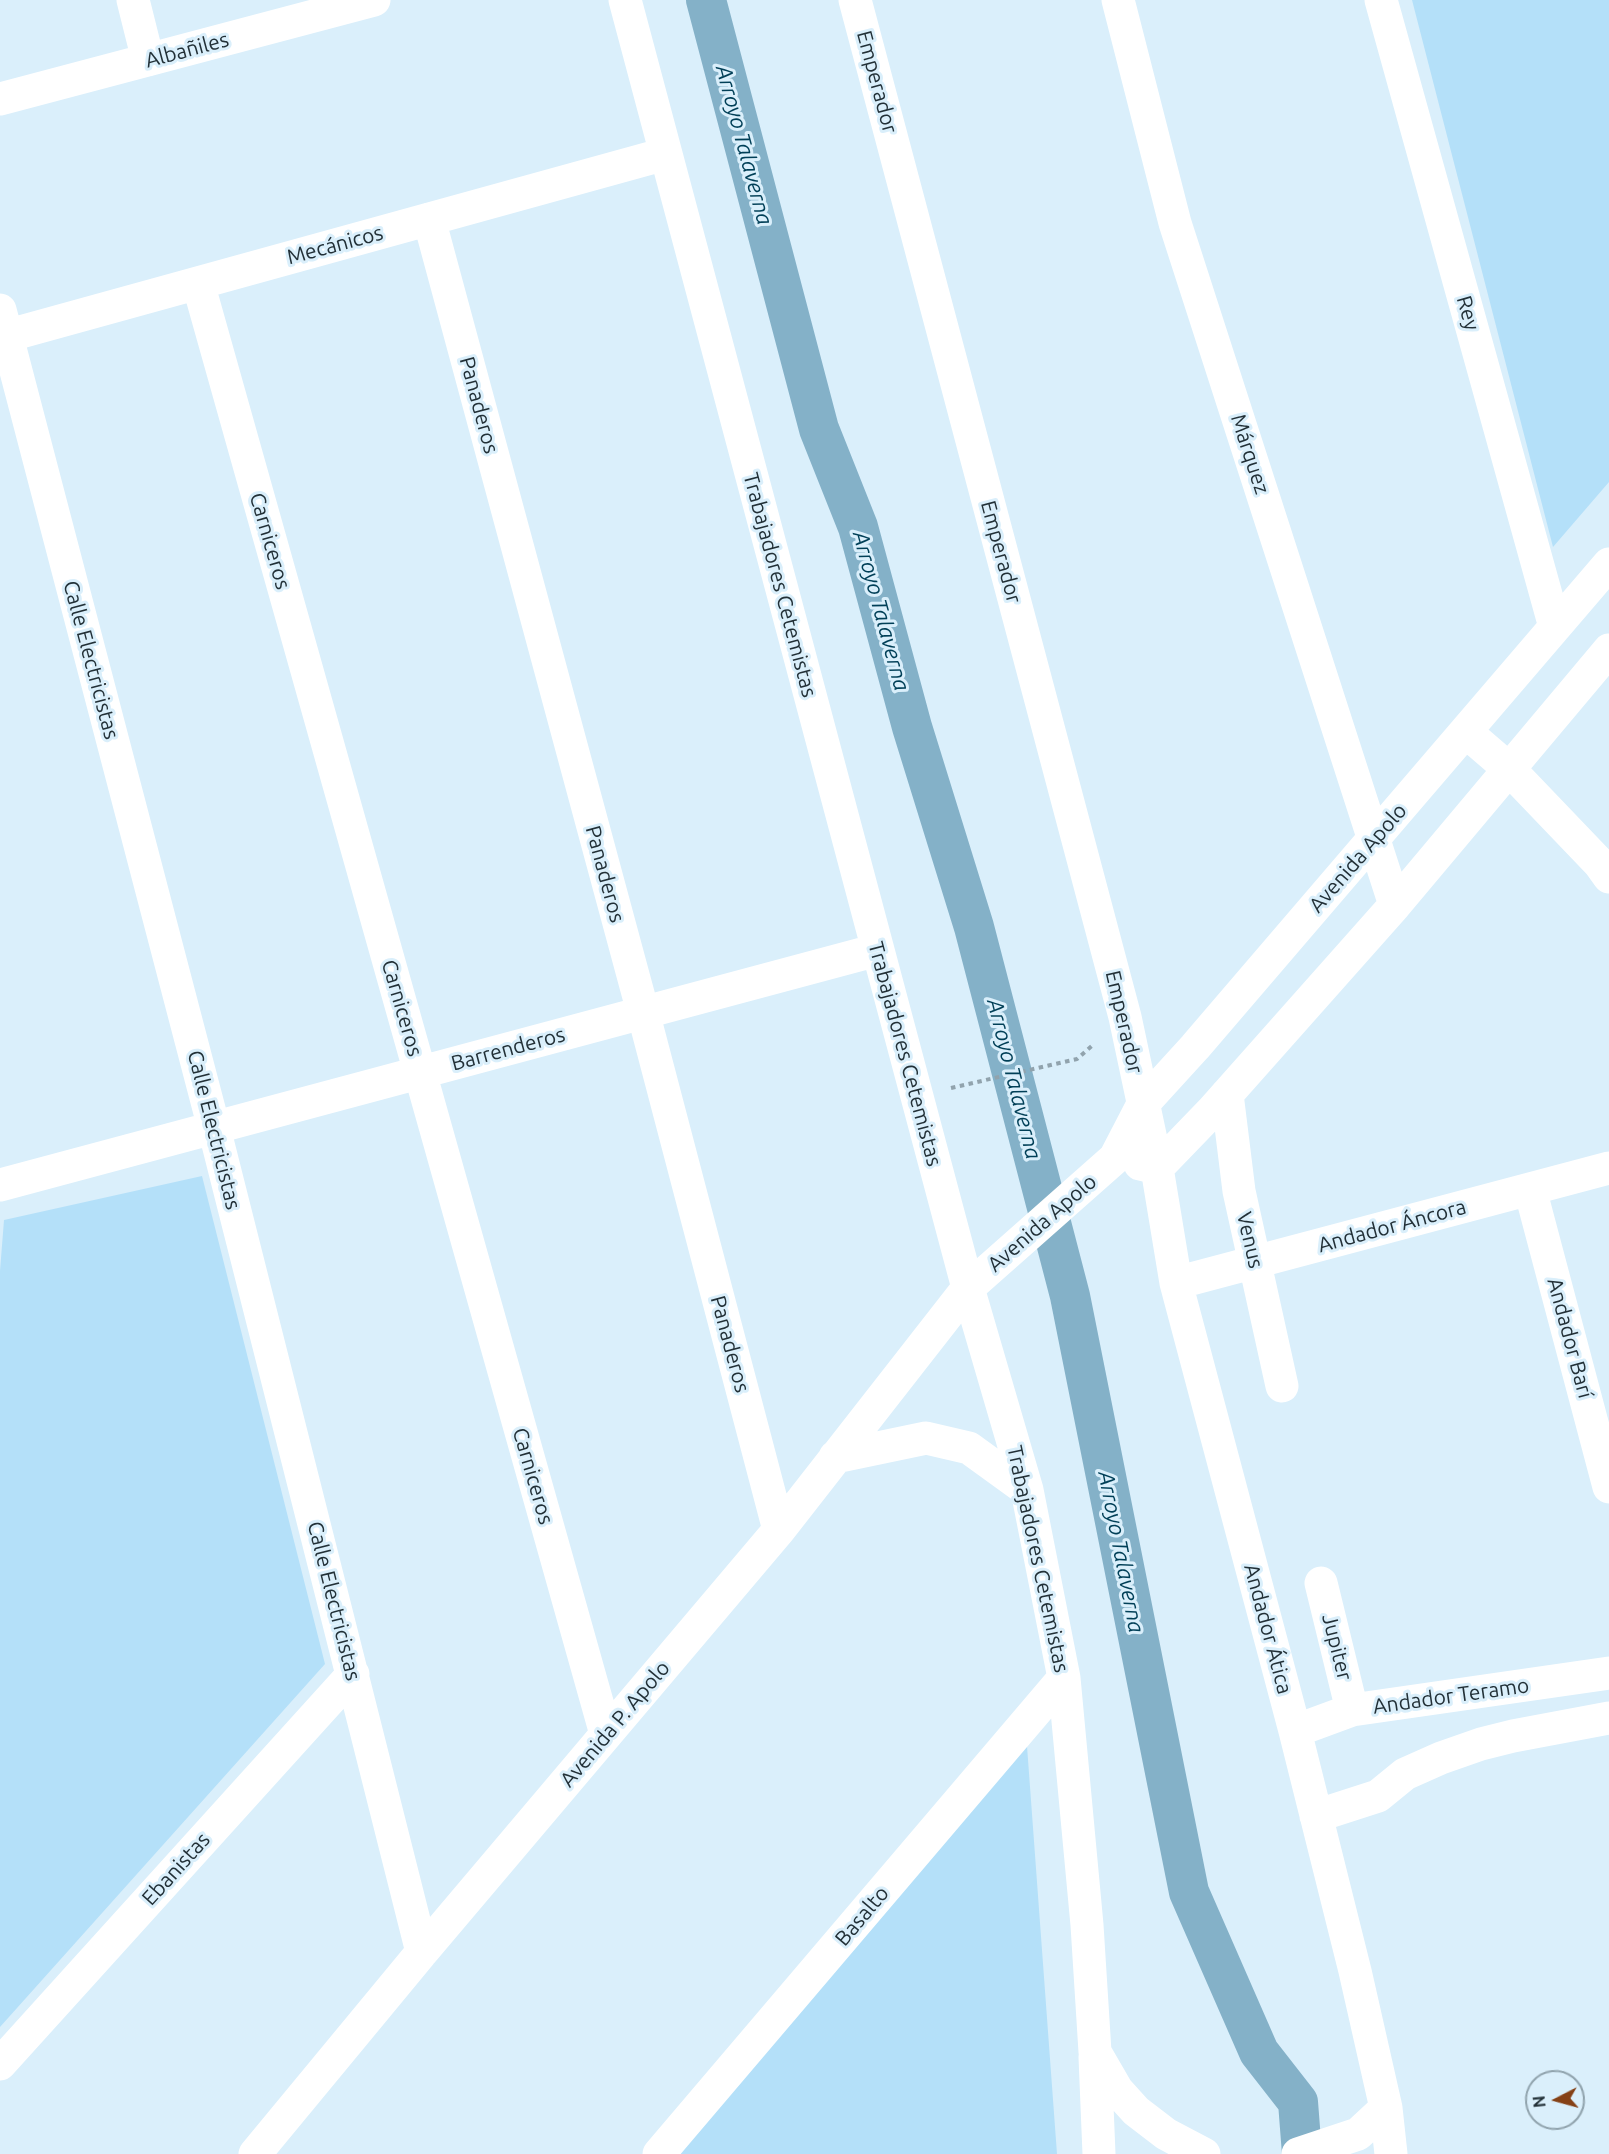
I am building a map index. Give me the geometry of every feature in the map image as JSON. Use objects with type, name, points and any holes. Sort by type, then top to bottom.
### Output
[{"type":"street","points":[[133,0],[148,60]]},
{"type":"street","name":"Albañiles","points":[[0,99],[374,0]]},
{"type":"street","name":"Trabajadores Cetemistas","points":[[625,0],[968,1288],[1027,1490],[1064,1678],[1087,1925],[1095,2052],[1117,2090],[1136,2111],[1166,2134],[1204,2154]]},
{"type":"street","name":"Emperador","points":[[855,0],[1125,1017],[1143,1104]]},
{"type":"street","name":"Márquez","points":[[1118,0],[1175,223],[1395,905]]},
{"type":"street","name":"Rey","points":[[1380,0],[1555,627]]},
{"type":"street","name":"Mecánicos","points":[[3,323],[198,283],[665,154]]},
{"type":"street","name":"Panaderos","points":[[429,219],[643,1012],[779,1530]]},
{"type":"street","name":"Carniceros","points":[[198,283],[606,1734]]},
{"type":"street","name":"Calle Electricistas","points":[[3,323],[214,1128],[422,1952]]},
{"type":"street","name":"Avenida Apolo","points":[[968,1288],[1107,1166],[1143,1104],[1195,1047],[1609,564]]},
{"type":"street","points":[[1157,1168],[1227,1094],[1395,905],[1609,650]]},
{"type":"street","points":[[1466,732],[1509,769],[1599,863],[1609,877]]},
{"type":"street","name":"Barrenderos","points":[[0,1185],[877,950]]},
{"type":"street","name":"Venus","points":[[1227,1094],[1239,1191],[1282,1386]]},
{"type":"street","name":"Andador Ática","points":[[1143,1104],[1157,1168],[1176,1283],[1295,1731],[1355,1971],[1386,2108],[1391,2154]]},
{"type":"street","name":"Avenida Apolo","points":[[1107,1166],[1157,1168]]},
{"type":"street","name":"Andador Áncora","points":[[1176,1283],[1609,1168]]},
{"type":"street","name":"Andador Barí","points":[[1530,1189],[1609,1487]]},
{"type":"street","name":"Avenida P. Apolo","points":[[255,2154],[422,1952],[779,1530],[968,1288]]},
{"type":"street","points":[[835,1457],[926,1438],[969,1448],[1027,1490]]},
{"type":"street","name":"Jupiter","points":[[1322,1583],[1352,1710]]},
{"type":"street","name":"Andador Teramo","points":[[1295,1731],[1352,1710],[1609,1673]]},
{"type":"street","name":"Ebanistas","points":[[0,2064],[353,1674]]},
{"type":"street","name":"Basalto","points":[[658,2154],[1064,1678]]},
{"type":"street","points":[[1316,1816],[1378,1796],[1405,1774],[1481,1744],[1609,1718]]},
{"type":"street","points":[[1095,2052],[1099,2154]]},
{"type":"street","points":[[1298,2154],[1358,2134],[1386,2108]]},
{"type":"path","points":[[956,1088],[1077,1059]]},
{"type":"shaded area","points":[[1412,0],[1609,0],[1609,482],[1553,547]]},
{"type":"shaded area","points":[[202,1176],[325,1664],[0,2027],[0,1271],[4,1220]]},
{"type":"shaded area","points":[[1027,1746],[1057,2154],[673,2154]]},
{"type":"waterway","name":"Arroyo Talaverna","points":[[706,0],[819,429],[858,527],[912,727],[974,927],[1070,1296],[1189,1892],[1259,2052],[1298,2102],[1302,2154]]}]
